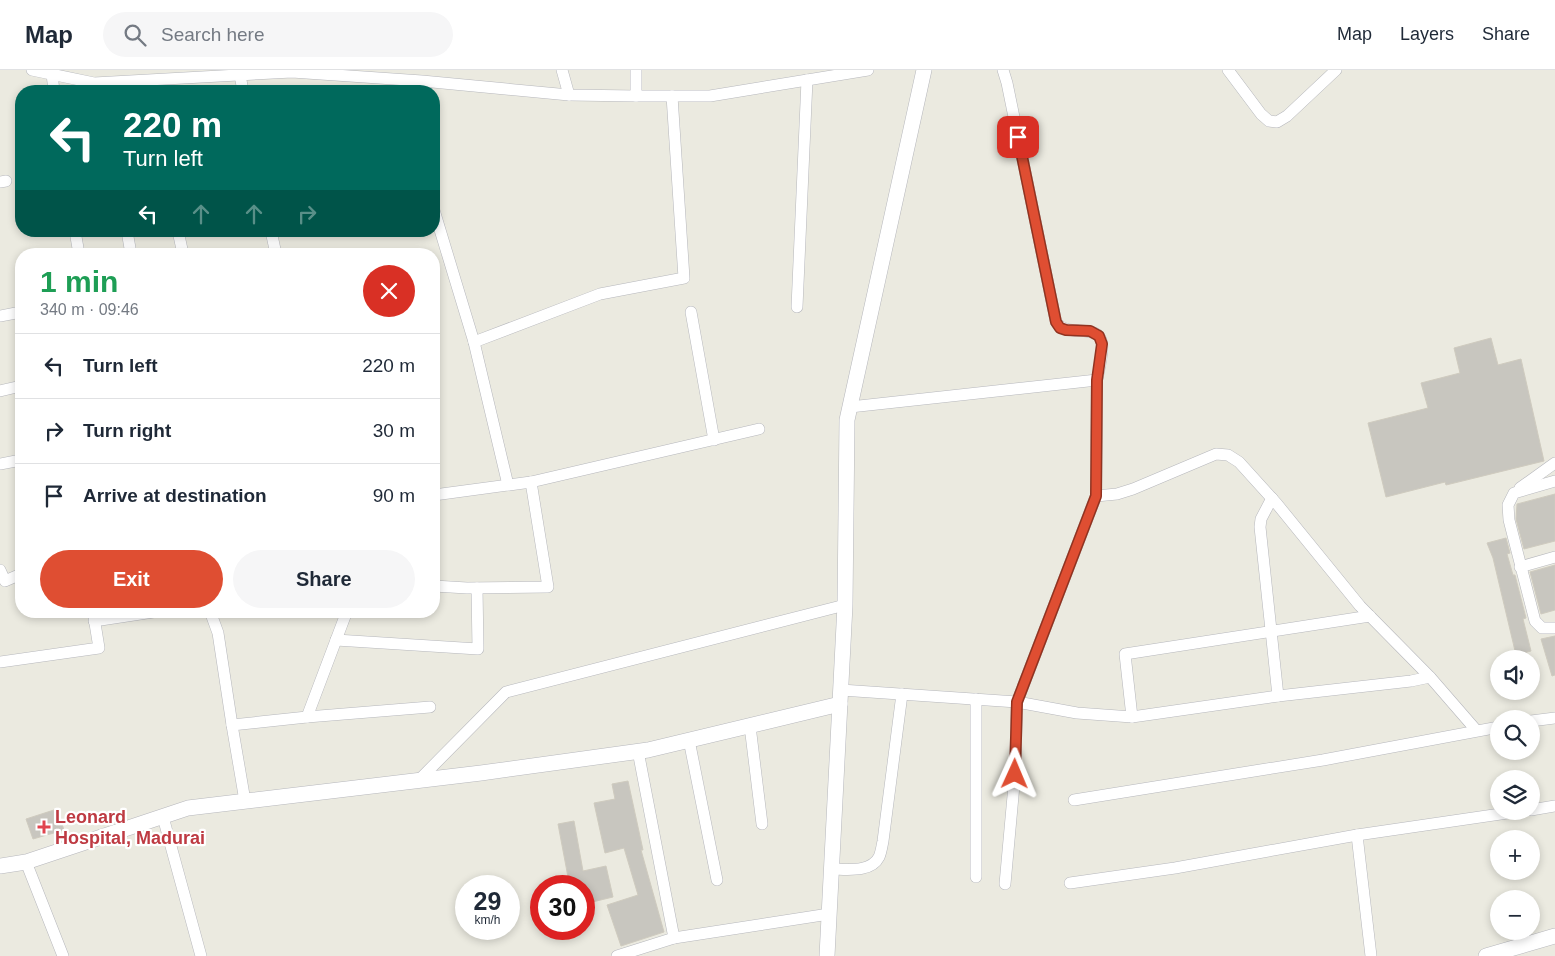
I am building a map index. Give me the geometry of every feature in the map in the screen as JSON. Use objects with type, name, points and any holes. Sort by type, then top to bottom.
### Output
[{"type":"street","points":[[32,70],[100,85]]},
{"type":"street","points":[[562,70],[569,96]]},
{"type":"street","points":[[636,70],[636,96]]},
{"type":"street","points":[[160,85],[240,75],[292,72],[394,79],[569,96],[710,96],[868,70]]},
{"type":"street","points":[[827,956],[845,605],[847,420],[924,70]]},
{"type":"street","points":[[1003,70],[1056,322],[1060,328],[1066,330],[1090,331],[1099,336],[1102,344],[1097,380],[1096,496],[1017,702],[1015,774],[1005,884]]},
{"type":"street","points":[[1228,70],[1261,114],[1269,121],[1277,122],[1287,116],[1336,70]]},
{"type":"street","points":[[52,74],[53,85]]},
{"type":"street","points":[[240,75],[242,85]]},
{"type":"street","points":[[394,79],[396,85]]},
{"type":"street","points":[[797,307],[808,80]]},
{"type":"street","points":[[474,342],[600,294],[684,278],[672,96]]},
{"type":"street","points":[[440,230],[474,342],[508,485]]},
{"type":"street","points":[[691,312],[714,440]]},
{"type":"street","points":[[0,316],[15,313]]},
{"type":"street","points":[[850,407],[1097,380]]},
{"type":"street","points":[[0,391],[15,387]]},
{"type":"street","points":[[440,494],[531,482],[759,430]]},
{"type":"street","points":[[1096,496],[1118,494],[1216,454],[1228,455],[1239,462],[1272,498],[1360,606],[1430,677],[1476,730]]},
{"type":"street","points":[[0,464],[15,461]]},
{"type":"street","points":[[1555,462],[1514,493],[1508,505],[1509,520],[1535,621],[1542,628],[1555,628]]},
{"type":"street","points":[[1514,493],[1555,481]]},
{"type":"street","points":[[440,586],[548,587],[531,482]]},
{"type":"street","points":[[1272,498],[1261,519],[1260,527],[1278,696]]},
{"type":"street","points":[[1520,567],[1555,557]]},
{"type":"street","points":[[0,570],[5,581],[15,577]]},
{"type":"street","points":[[336,640],[478,649],[477,588]]},
{"type":"street","points":[[418,781],[506,692],[845,605]]},
{"type":"street","points":[[1132,717],[1125,654],[1370,616]]},
{"type":"street","points":[[0,662],[100,648],[94,618]]},
{"type":"street","points":[[213,618],[218,633],[245,801]]},
{"type":"street","points":[[307,717],[344,618]]},
{"type":"street","points":[[0,866],[26,862],[188,808],[418,781],[638,751],[750,726],[840,697],[902,694],[976,699],[1017,702],[1077,713],[1132,717],[1430,677]]},
{"type":"street","points":[[832,869],[861,869],[879,858],[883,842],[902,694]]},
{"type":"street","points":[[976,699],[976,877]]},
{"type":"street","points":[[232,725],[430,707]]},
{"type":"street","points":[[1540,720],[1555,718]]},
{"type":"street","points":[[750,726],[762,824]]},
{"type":"street","points":[[1074,800],[1322,760],[1490,728]]},
{"type":"street","points":[[689,740],[717,880]]},
{"type":"street","points":[[638,751],[674,938]]},
{"type":"street","points":[[1540,808],[1555,806]]},
{"type":"street","points":[[1070,883],[1175,868],[1357,835],[1490,816]]},
{"type":"street","points":[[163,817],[201,956]]},
{"type":"street","points":[[1357,835],[1371,956]]},
{"type":"street","points":[[26,862],[63,956]]},
{"type":"street","points":[[617,956],[648,951],[674,938],[829,914]]},
{"type":"street","points":[[1488,956],[1555,936]]},
{"type":"building","points":[[1491,338],[1498,365],[1521,359],[1544,461],[1446,485],[1445,482],[1386,497],[1368,423],[1428,408],[1421,383],[1460,373],[1454,348]]},
{"type":"building","points":[[1555,494],[1555,541],[1524,549],[1516,519],[1517,504]]},
{"type":"building","points":[[1506,538],[1510,553],[1507,554],[1513,575],[1515,575],[1526,618],[1523,619],[1531,650],[1515,650],[1493,558],[1487,543]]},
{"type":"building","points":[[1555,565],[1555,610],[1541,614],[1530,572]]},
{"type":"building","points":[[1555,636],[1555,675],[1552,676],[1541,639]]},
{"type":"building","points":[[628,781],[643,850],[641,850],[664,932],[621,946],[607,905],[638,895],[624,848],[605,853],[594,803],[615,799],[612,784]]},
{"type":"building","points":[[57,809],[64,830],[33,839],[26,819]]},
{"type":"building","points":[[574,821],[583,871],[606,866],[613,897],[595,901],[595,875],[568,875],[558,824]]},
{"type":"place","name":"Leonard Hospital, Madurai","points":[[44,827]]},
{"type":"route","points":[[1015,774],[1017,702],[1096,496],[1097,380],[1102,344],[1099,336],[1090,331],[1066,330],[1060,328],[1056,322],[1018,137]]}]
